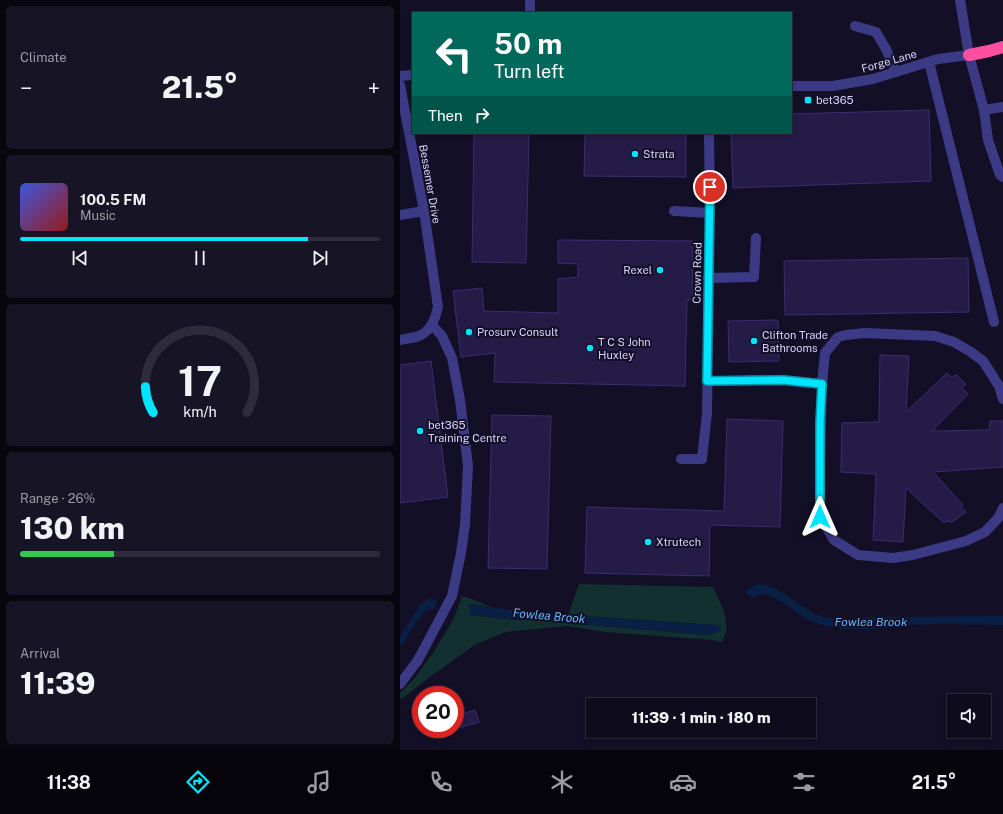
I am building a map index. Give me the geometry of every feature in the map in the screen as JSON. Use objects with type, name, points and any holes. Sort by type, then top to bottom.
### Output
[{"type":"highway","points":[[969,54],[1003,47]]},
{"type":"highway","points":[[988,51],[1003,52]]},
{"type":"street","points":[[530,0],[530,12]]},
{"type":"street","points":[[960,0],[969,54],[984,110],[988,140],[1000,175],[1003,177]]},
{"type":"street","points":[[855,26],[876,32],[886,49],[896,72]]},
{"type":"street","name":"Forge Lane","points":[[792,86],[833,86],[874,79],[938,59],[969,54]]},
{"type":"street","points":[[929,62],[994,322]]},
{"type":"street","points":[[400,76],[412,75]]},
{"type":"street","name":"Bessemer Drive","points":[[400,85],[424,211],[438,307],[436,318],[432,325]]},
{"type":"street","points":[[984,110],[1003,107]]},
{"type":"street","name":"Crown Road","points":[[681,459],[702,459],[707,413],[710,213],[709,134]]},
{"type":"street","points":[[400,215],[424,211]]},
{"type":"street","points":[[674,211],[710,213]]},
{"type":"street","points":[[708,278],[754,277],[756,238]]},
{"type":"street","points":[[400,340],[417,337],[426,332],[432,325],[442,336],[452,358],[460,400],[468,466],[465,524],[461,553],[452,596],[418,660],[400,684]]},
{"type":"street","points":[[1003,399],[999,386],[983,361],[954,342],[935,336],[865,333],[846,335],[838,337],[825,353],[822,384],[820,517],[834,540],[858,555],[893,558],[913,555],[966,541],[985,532],[999,517],[1003,508]]},
{"type":"street","points":[[707,381],[783,380],[822,384]]},
{"type":"green space","points":[[579,584],[713,587],[725,614],[726,628],[722,642],[605,632],[567,626],[506,632],[476,644],[418,686],[412,686],[412,691],[400,700],[400,693],[413,680],[433,653],[454,618],[462,596],[492,607],[470,604],[470,615],[514,620],[532,620],[707,635],[716,625],[568,615]]},
{"type":"water","name":"Fowlea Brook","points":[[758,584],[775,588],[816,615],[833,619],[874,617],[1003,616],[1003,625],[936,624],[907,625],[875,629],[845,629],[826,626],[808,620],[784,603],[768,595],[762,594],[752,598],[745,591]]},
{"type":"water","points":[[430,598],[436,599],[436,604],[433,610],[428,609],[424,613],[400,646],[400,636],[420,605]]},
{"type":"water","name":"Fowlea Brook","points":[[469,604],[533,613],[716,625],[721,627],[722,630],[714,634],[707,635],[532,620],[514,620],[470,615]]},
{"type":"building","points":[[929,110],[931,181],[733,188],[731,134],[792,134],[792,114]]},
{"type":"building","points":[[474,134],[529,134],[526,263],[472,262]]},
{"type":"building","name":"Strata","points":[[585,134],[686,134],[686,177],[584,176]]},
{"type":"building","points":[[558,240],[693,241],[692,300],[687,300],[685,386],[494,382],[495,353],[461,357],[453,291],[482,288],[484,311],[558,313],[558,279],[578,277],[578,264],[558,263]]},
{"type":"building","points":[[968,258],[969,312],[785,315],[784,261]]},
{"type":"building","name":"Clifton Trade Bathrooms","points":[[778,320],[779,361],[729,362],[728,321]]},
{"type":"building","points":[[880,355],[909,356],[906,412],[947,373],[951,377],[956,375],[966,384],[962,388],[968,394],[932,431],[989,430],[990,421],[1003,421],[1003,467],[933,472],[963,505],[961,508],[966,512],[952,522],[948,521],[944,523],[906,488],[903,542],[873,540],[876,474],[841,472],[842,423],[879,422]]},
{"type":"building","name":"bet365 Training Centre","points":[[431,361],[448,497],[400,503],[400,365]]},
{"type":"building","points":[[492,415],[551,416],[547,569],[488,568]]},
{"type":"building","points":[[727,419],[783,421],[780,527],[710,525],[709,576],[585,573],[587,507],[724,511]]},
{"type":"building","points":[[475,710],[479,722],[464,726],[464,713]]},
{"type":"place","name":"bet365","points":[[808,100]]},
{"type":"place","name":"Strata","points":[[635,154]]},
{"type":"place","name":"Rexel","points":[[660,270]]},
{"type":"place","name":"Prosurv Consult","points":[[469,332]]},
{"type":"place","name":"Clifton Trade Bathrooms","points":[[754,341]]},
{"type":"place","name":"T C S John Huxley","points":[[590,348]]},
{"type":"place","name":"bet365 Training Centre","points":[[420,431]]},
{"type":"place","name":"Xtrutech","points":[[648,542]]},
{"type":"route","points":[[710,187],[707,381],[783,380],[822,384],[820,423],[820,517]]}]
